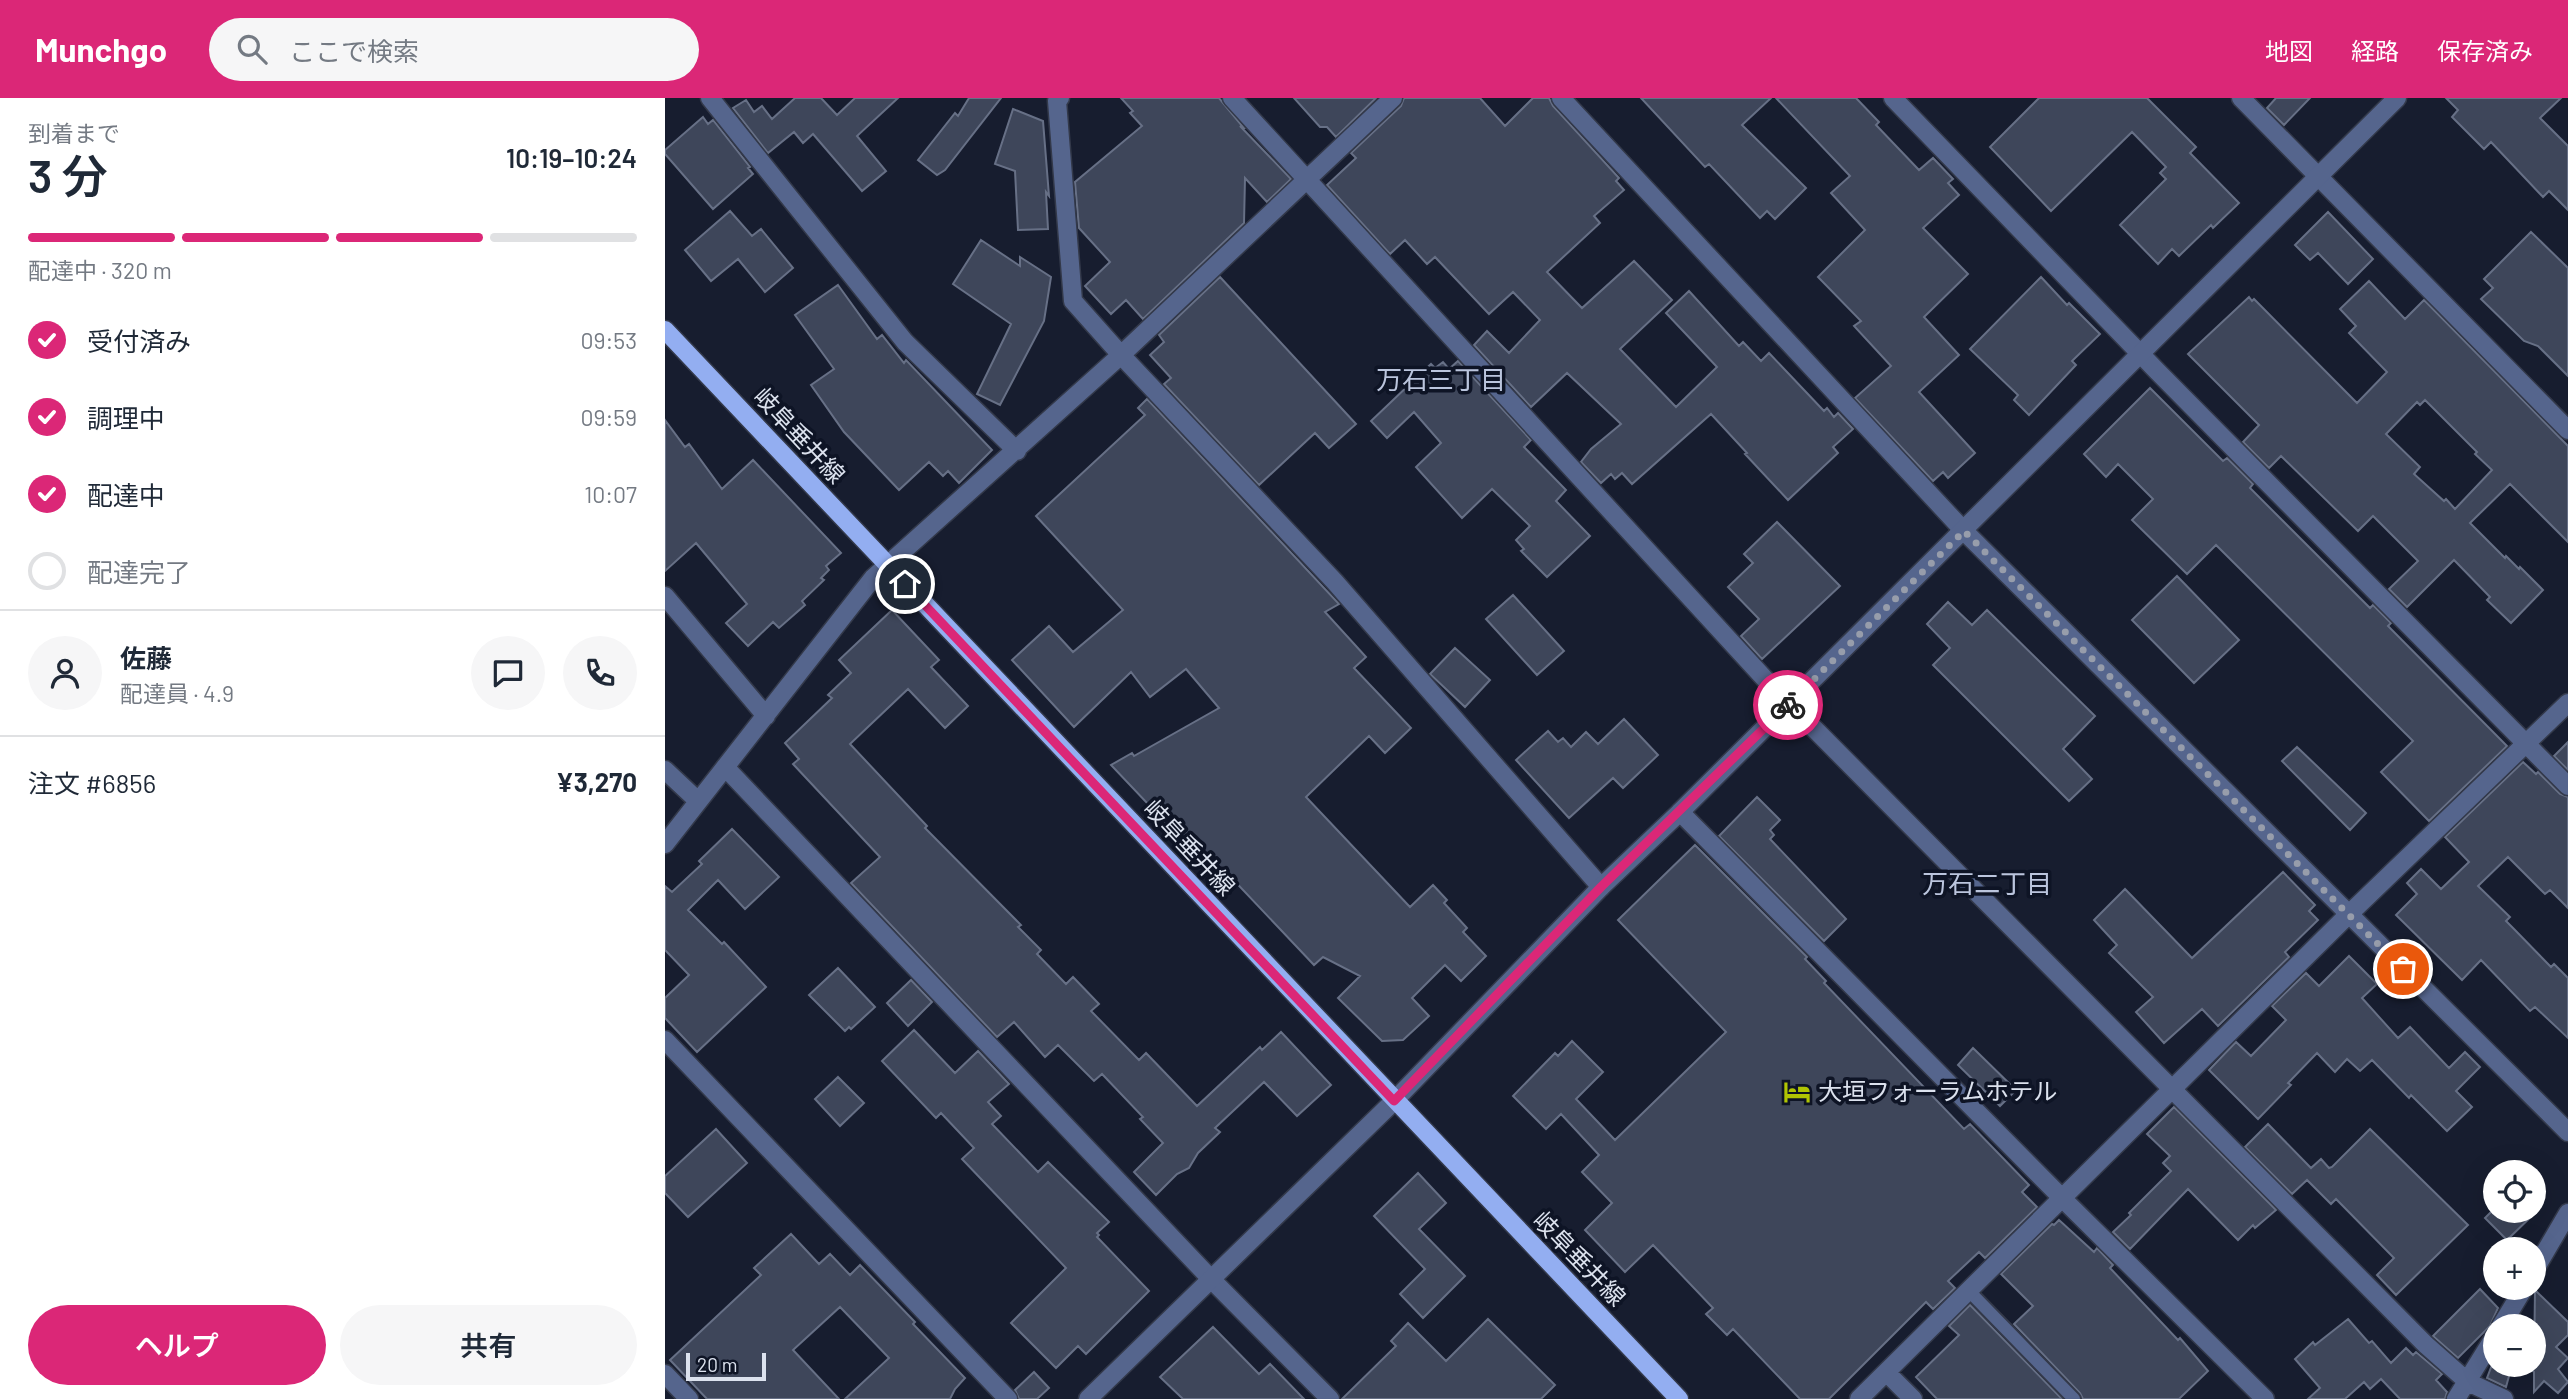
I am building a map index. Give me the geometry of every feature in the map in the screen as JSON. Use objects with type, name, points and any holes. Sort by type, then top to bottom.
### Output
[{"type":"main road","name":"岐阜垂井線","points":[[665,330],[1679,1399]]},
{"type":"street","points":[[710,98],[905,342],[1017,451]]},
{"type":"street","points":[[1232,98],[1790,704],[2175,1089],[2426,1345],[2468,1382],[2504,1399]]},
{"type":"street","points":[[665,844],[873,578],[1121,355],[1393,98]]},
{"type":"street","points":[[1561,98],[1964,531],[2568,1132]]},
{"type":"street","points":[[1893,98],[2140,354],[2568,786]]},
{"type":"street","points":[[2241,98],[2568,430]]},
{"type":"street","points":[[1087,1399],[1394,1101],[1601,887],[1790,704],[2397,98]]},
{"type":"street","points":[[1055,99],[1073,301],[1335,582],[1601,887]]},
{"type":"street","points":[[665,596],[766,716]]},
{"type":"street","points":[[1860,1399],[2348,915],[2568,703]]},
{"type":"street","points":[[725,767],[1211,1279],[1330,1399]]},
{"type":"street","points":[[665,771],[698,801]]},
{"type":"street","points":[[1680,812],[2265,1399]]},
{"type":"street","points":[[665,1040],[1008,1399]]},
{"type":"street","points":[[2546,1251],[2568,1213]]},
{"type":"street","points":[[2456,1399],[2483,1356]]},
{"type":"street","points":[[1887,1373],[1913,1399]]},
{"type":"street","points":[[665,1374],[689,1399]]},
{"type":"lane","points":[[1968,1290],[2074,1399]]},
{"type":"building","points":[[795,98],[821,98],[837,115],[855,98],[898,98],[857,136],[886,171],[862,191],[813,134],[803,143],[794,132],[768,153],[733,108],[746,100],[754,112],[762,106],[772,119]]},
{"type":"building","points":[[969,98],[1001,98],[945,170],[937,175],[918,160],[955,113],[958,116]]},
{"type":"building","points":[[1121,98],[1219,98],[1243,127],[1240,126],[1291,179],[1267,202],[1245,178],[1244,223],[1143,319],[1126,300],[1111,314],[1085,286],[1110,262],[1079,228],[1075,182],[1142,126]]},
{"type":"building","points":[[1294,98],[1376,98],[1336,137],[1327,127],[1320,127]]},
{"type":"building","points":[[1404,98],[1480,98],[1505,126],[1533,98],[1549,98],[1553,106],[1619,178],[1616,181],[1624,190],[1594,216],[1600,223],[1547,272],[1582,308],[1634,261],[1672,300],[1620,349],[1676,407],[1717,367],[1666,313],[1689,291],[1739,346],[1743,342],[1761,361],[1769,353],[1824,411],[1827,408],[1834,417],[1838,413],[1853,429],[1833,447],[1838,453],[1788,500],[1711,414],[1632,484],[1622,473],[1615,479],[1611,474],[1601,483],[1581,462],[1591,449],[1621,424],[1567,373],[1531,407],[1474,345],[1487,331],[1509,353],[1540,320],[1513,292],[1489,314],[1435,257],[1427,264],[1405,240],[1390,254],[1327,185],[1356,158],[1351,153],[1401,106]]},
{"type":"building","points":[[1641,98],[1771,98],[1742,125],[1806,188],[1775,219],[1767,211],[1760,218],[1709,164],[1705,167]]},
{"type":"building","points":[[1776,98],[1856,98],[1879,122],[1876,125],[1919,170],[1933,158],[1953,179],[1948,183],[1959,195],[1923,228],[1968,274],[1924,317],[1959,355],[1919,392],[1975,453],[1948,478],[1943,472],[1933,481],[1855,398],[1891,366],[1854,326],[1861,321],[1818,277],[1865,230],[1831,193],[1850,176]]},
{"type":"building","points":[[2039,98],[2147,98],[2196,147],[2190,153],[2239,203],[2179,256],[2172,249],[2158,264],[2120,225],[2166,179],[2160,173],[2166,167],[2132,132],[2051,211],[1990,147]]},
{"type":"building","points":[[2276,98],[2310,98],[2284,125],[2267,108]]},
{"type":"building","points":[[2446,98],[2561,98],[2540,118],[2568,146],[2568,210],[2549,191],[2543,197],[2491,142],[2484,149],[2452,117],[2458,110]]},
{"type":"building","points":[[1013,109],[1043,121],[1049,196],[1046,192],[1048,229],[1018,230],[1015,171],[995,164]]},
{"type":"building","points":[[703,117],[708,124],[713,120],[753,174],[713,209],[665,154],[665,150]]},
{"type":"building","points":[[730,211],[752,236],[761,229],[793,268],[765,292],[738,259],[711,281],[685,250]]},
{"type":"building","points":[[2328,212],[2373,259],[2348,284],[2318,253],[2310,260],[2295,245]]},
{"type":"building","points":[[2531,232],[2568,268],[2568,376],[2538,346],[2524,341],[2481,299],[2493,288],[2484,279]]},
{"type":"building","points":[[981,240],[1020,266],[1020,257],[1051,277],[1044,321],[1000,405],[977,394],[1011,324],[953,284]]},
{"type":"building","points":[[1220,277],[1356,424],[1329,448],[1315,433],[1259,485],[1164,384],[1171,378],[1150,355],[1164,342],[1159,335]]},
{"type":"building","points":[[2041,277],[2100,334],[2072,361],[2076,365],[2029,415],[2014,400],[2018,395],[1970,349]]},
{"type":"building","points":[[2369,281],[2405,319],[2424,300],[2568,446],[2568,542],[2510,484],[2470,523],[2505,558],[2506,556],[2519,569],[2520,567],[2543,590],[2511,623],[2487,600],[2490,597],[2454,560],[2407,607],[2389,589],[2418,561],[2373,516],[2358,531],[2281,456],[2269,468],[2243,442],[2259,425],[2188,354],[2249,297],[2357,403],[2387,372],[2349,333],[2356,326],[2340,309]],"holes":[[[2425,400],[2477,452],[2475,454],[2492,470],[2455,509],[2414,474],[2420,467],[2386,434],[2417,402],[2420,405]]]},
{"type":"building","points":[[838,285],[877,339],[882,335],[904,363],[906,360],[992,450],[959,483],[948,471],[943,476],[929,462],[899,490],[844,432],[811,385],[834,369],[795,315]]},
{"type":"building","points":[[1458,361],[1531,440],[1524,447],[1566,490],[1556,501],[1590,536],[1547,577],[1521,551],[1524,549],[1516,540],[1530,526],[1492,489],[1462,518],[1416,467],[1441,443],[1414,412],[1387,438],[1371,421],[1431,364],[1435,368],[1443,362],[1449,369]]},
{"type":"building","points":[[2150,388],[2223,461],[2227,458],[2253,484],[2250,488],[2370,608],[2373,605],[2391,623],[2388,626],[2507,746],[2429,821],[2381,772],[2413,741],[2216,545],[2187,574],[2132,520],[2153,499],[2118,464],[2106,477],[2084,454]]},
{"type":"building","points":[[1147,399],[1339,604],[1325,612],[1366,657],[1354,668],[1411,728],[1385,753],[1369,736],[1306,797],[1410,907],[1433,885],[1447,900],[1444,903],[1467,928],[1463,932],[1486,956],[1461,981],[1445,965],[1412,998],[1429,1016],[1403,1040],[1382,1041],[1338,998],[1360,976],[1323,957],[1314,965],[1226,872],[1219,879],[1111,765],[1132,753],[1134,756],[1219,708],[1186,669],[1150,697],[1131,672],[1074,727],[1012,660],[1049,626],[1073,652],[1123,610],[1036,516],[1145,415],[1138,408]]},
{"type":"building","points":[[665,420],[685,447],[689,444],[722,489],[753,460],[841,553],[826,566],[829,570],[821,578],[824,580],[802,601],[805,605],[779,628],[773,622],[748,646],[726,623],[747,604],[696,543],[665,571]]},
{"type":"building","points":[[1777,522],[1840,586],[1762,659],[1741,636],[1759,619],[1728,587],[1753,563],[1744,554]]},
{"type":"building","points":[[2177,576],[2239,640],[2194,683],[2132,620]]},
{"type":"building","points":[[1513,595],[1564,651],[1537,675],[1486,619]]},
{"type":"building","points":[[1948,602],[1972,625],[1987,610],[2095,716],[2063,749],[2092,779],[2069,801],[1933,665],[1950,648],[1927,624]]},
{"type":"building","points":[[892,610],[939,660],[931,667],[968,706],[945,728],[908,689],[850,744],[927,826],[925,828],[1021,925],[1018,927],[1041,950],[1037,954],[1066,984],[1073,977],[1099,1004],[1091,1011],[1139,1060],[1146,1053],[1197,1106],[1260,1047],[1262,1050],[1281,1032],[1331,1085],[1297,1116],[1264,1082],[1215,1128],[1220,1132],[1198,1153],[1189,1168],[1177,1174],[1156,1195],[1134,1172],[1163,1143],[1140,1119],[1143,1117],[1102,1074],[1094,1081],[1058,1045],[1045,1057],[1014,1022],[997,1037],[851,883],[880,857],[793,764],[799,759],[785,743],[832,698],[828,695],[851,673],[839,660]]},
{"type":"building","points":[[1455,648],[1490,680],[1465,707],[1430,674]]},
{"type":"building","points":[[1624,719],[1658,755],[1623,788],[1613,778],[1569,818],[1516,760],[1548,731],[1558,742],[1563,738],[1571,747],[1586,732],[1598,744]]},
{"type":"building","points":[[2568,742],[2568,770],[2554,756]]},
{"type":"building","points":[[2297,747],[2366,813],[2350,830],[2282,761]]},
{"type":"building","points":[[2523,762],[2536,774],[2538,772],[2560,794],[2568,797],[2568,908],[2550,890],[2545,894],[2508,857],[2478,886],[2510,917],[2506,921],[2551,967],[2554,964],[2568,978],[2568,1038],[2535,1007],[2530,1011],[2481,960],[2462,980],[2396,915],[2417,894],[2407,883],[2421,869],[2441,889],[2469,862],[2445,837]]},
{"type":"building","points":[[1757,797],[1780,820],[1770,830],[1774,835],[1770,839],[1846,919],[1824,941],[1719,836]]},
{"type":"building","points":[[732,829],[779,877],[745,909],[718,880],[688,910],[722,944],[724,942],[766,987],[697,1052],[665,1018],[665,998],[689,975],[665,950],[665,886],[672,892],[702,864],[699,861]]},
{"type":"building","name":"大垣フォーラムホテル","points":[[1695,845],[1807,957],[1805,959],[1826,981],[1824,983],[1964,1129],[1970,1124],[2029,1185],[2022,1192],[2037,1207],[1985,1258],[1979,1252],[1948,1281],[1955,1288],[1933,1309],[1926,1302],[1829,1399],[1800,1399],[1733,1329],[1727,1335],[1706,1314],[1713,1308],[1653,1245],[1625,1272],[1585,1230],[1612,1203],[1582,1172],[1599,1155],[1561,1114],[1546,1129],[1513,1096],[1555,1053],[1558,1056],[1572,1041],[1603,1072],[1576,1099],[1615,1140],[1726,1032],[1618,920]]},
{"type":"building","points":[[2283,872],[2315,905],[2309,911],[2318,920],[2285,952],[2289,957],[2218,1026],[2202,1009],[2164,1043],[2136,1012],[2153,997],[2109,953],[2117,945],[2094,920],[2125,889],[2192,958]]},
{"type":"building","points":[[2349,956],[2377,984],[2362,998],[2398,1038],[2410,1027],[2449,1068],[2465,1052],[2480,1067],[2456,1091],[2472,1107],[2447,1131],[2411,1095],[2409,1098],[2372,1060],[2360,1071],[2347,1059],[2335,1072],[2317,1053],[2258,1119],[2209,1070],[2236,1042],[2251,1056],[2286,1020],[2272,1006],[2306,973],[2319,986]]},
{"type":"building","points":[[838,968],[875,1007],[851,1029],[849,1027],[845,1031],[809,995]]},
{"type":"building","points":[[911,980],[932,1002],[908,1026],[887,1003]]},
{"type":"building","points":[[914,1030],[955,1073],[978,1051],[1009,1084],[988,1102],[1001,1116],[992,1124],[1038,1172],[1048,1162],[1109,1222],[1097,1233],[1097,1237],[1149,1291],[1086,1354],[1078,1346],[1056,1368],[1011,1323],[1066,1268],[962,1159],[974,1148],[941,1113],[936,1118],[882,1061]]},
{"type":"building","points":[[1973,1048],[2016,1090],[2000,1106],[1958,1065]]},
{"type":"building","points":[[838,1077],[864,1103],[840,1126],[815,1099]]},
{"type":"building","points":[[2174,1107],[2276,1210],[2255,1228],[2253,1225],[2238,1240],[2188,1189],[2130,1249],[2113,1232],[2171,1171],[2163,1163],[2170,1156],[2147,1134]]},
{"type":"building","points":[[2268,1124],[2311,1168],[2321,1159],[2329,1168],[2332,1167],[2370,1129],[2468,1225],[2396,1295],[2377,1275],[2394,1258],[2336,1199],[2331,1204],[2307,1180],[2292,1194],[2245,1147]]},
{"type":"building","points":[[716,1129],[747,1163],[688,1217],[665,1193],[665,1176]]},
{"type":"building","points":[[1418,1173],[1446,1203],[1419,1229],[1465,1276],[1423,1318],[1400,1294],[1425,1269],[1374,1216]]},
{"type":"building","points":[[2059,1220],[2094,1252],[2097,1248],[2113,1265],[2110,1268],[2178,1340],[2180,1338],[2208,1371],[2179,1399],[2083,1399],[2014,1324],[2033,1306],[2001,1274]]},
{"type":"building","points":[[2490,1223],[2525,1223],[2510,1237],[2504,1237]]},
{"type":"building","points":[[791,1234],[819,1264],[830,1254],[850,1275],[860,1265],[915,1322],[913,1324],[965,1378],[950,1399],[845,1399],[889,1358],[840,1307],[793,1350],[839,1399],[707,1399],[670,1360],[761,1275],[754,1268]]},
{"type":"building","points":[[2480,1289],[2483,1300],[2490,1300],[2498,1308],[2495,1314],[2483,1314],[2483,1333],[2458,1358],[2433,1336]]},
{"type":"building","points":[[2535,1300],[2545,1300],[2568,1322],[2568,1335],[2556,1347],[2568,1358],[2558,1369],[2568,1382],[2558,1393],[2544,1381],[2534,1392],[2534,1377],[2546,1377],[2546,1314],[2535,1314]]},
{"type":"building","points":[[1970,1305],[2062,1399],[1937,1399],[1916,1377],[1959,1335],[1949,1326]]},
{"type":"building","points":[[1488,1319],[1555,1385],[1541,1399],[1342,1399],[1396,1346],[1391,1341],[1408,1323],[1446,1361]]},
{"type":"building","points":[[2348,1319],[2391,1363],[2406,1348],[2413,1355],[2416,1352],[2442,1374],[2436,1380],[2447,1392],[2445,1399],[2400,1399],[2381,1379],[2370,1389],[2364,1382],[2345,1399],[2308,1399],[2320,1388],[2295,1359],[2313,1342],[2315,1345]]},
{"type":"building","points":[[1213,1327],[1259,1374],[1270,1364],[1304,1399],[1183,1399],[1160,1377]]},
{"type":"building","points":[[1034,1372],[1049,1388],[1037,1399],[1019,1399],[1015,1390]]},
{"type":"building","points":[[2487,1377],[2509,1377],[2506,1387]]},
{"type":"way so far","points":[[1788,705],[1964,531],[2403,969]]},
{"type":"place","name":"大垣フォーラムホテル","points":[[1797,1092]]},
{"type":"district","name":"万石三丁目","points":[[1441,380]]},
{"type":"district","name":"万石二丁目","points":[[1987,884]]},
{"type":"route","points":[[905,584],[1394,1101],[1601,887],[1788,705]]}]
